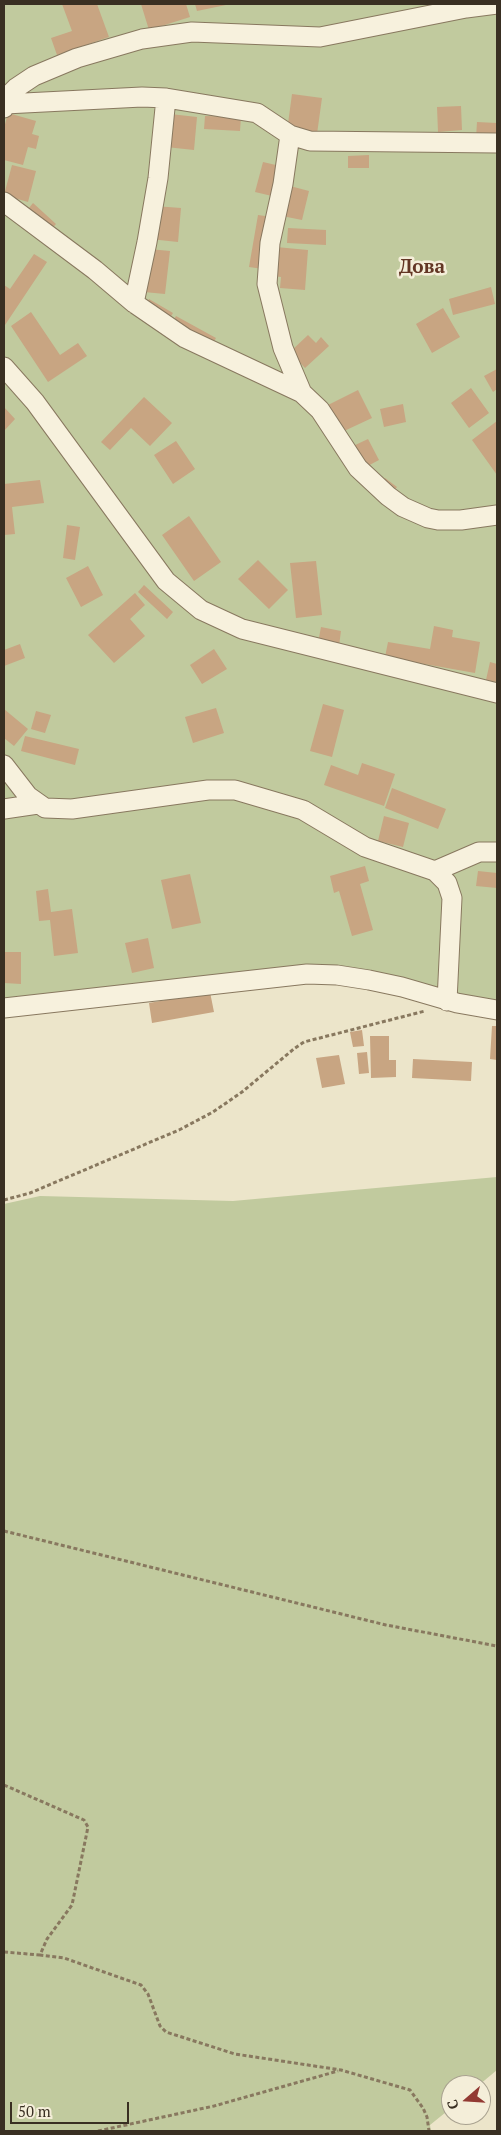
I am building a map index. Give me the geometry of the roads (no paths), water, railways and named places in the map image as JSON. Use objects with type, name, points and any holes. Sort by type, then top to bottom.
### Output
[{"type":"street","points":[[4,106],[16,88],[34,76],[77,58],[142,39],[192,32],[320,37],[466,8],[497,4]]},
{"type":"street","points":[[4,106],[142,97],[166,98],[257,112],[290,135],[310,141],[497,143]]},
{"type":"street","points":[[134,303],[148,242],[158,178],[166,98]]},
{"type":"street","points":[[290,135],[283,184],[270,243],[267,284],[283,348],[302,393]]},
{"type":"street","points":[[4,202],[95,270],[134,303],[185,338],[302,393],[320,410],[358,468],[388,496],[403,507],[428,518],[438,520],[461,520],[497,515]]},
{"type":"street","points":[[4,367],[35,402],[166,581],[201,610],[242,629],[497,693]]},
{"type":"street","points":[[4,765],[28,796],[38,804],[53,809],[72,809],[208,790],[235,790],[303,810],[365,847],[435,871],[447,883],[452,898],[447,1001]]},
{"type":"street","points":[[4,809],[38,804]]},
{"type":"street","points":[[435,871],[479,852],[497,852]]},
{"type":"street","points":[[4,1008],[307,974],[337,975],[369,980],[447,1001],[497,1010]]},
{"type":"district","name":"Дова","points":[[422,268]]}]
